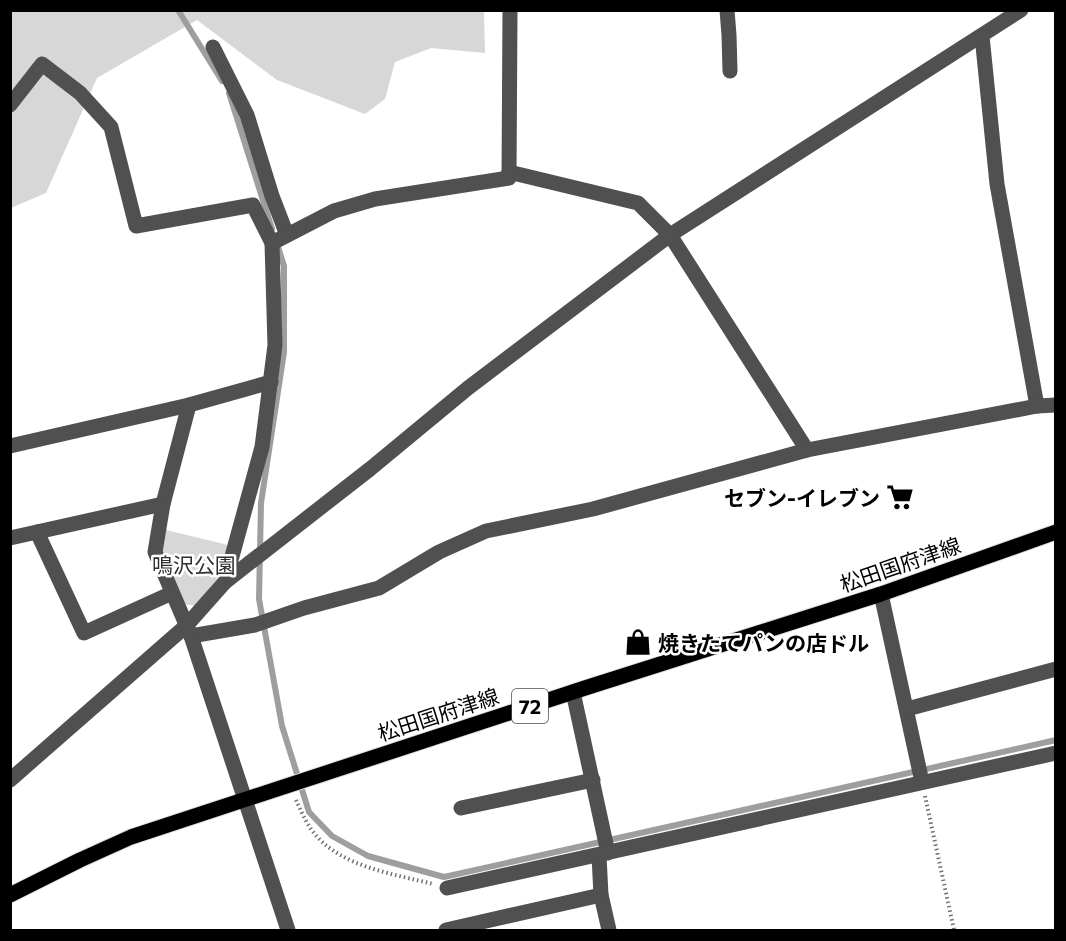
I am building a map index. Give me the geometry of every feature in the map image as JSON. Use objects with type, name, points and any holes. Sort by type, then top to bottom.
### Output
[{"type":"main road","name":"松田国府津線","points":[[10,895],[131,837],[881,594],[1056,532]]},
{"type":"street","points":[[272,243],[334,212],[375,199],[509,178],[510,10]]},
{"type":"street","points":[[727,10],[730,71]]},
{"type":"street","points":[[10,780],[189,631],[225,582],[370,469],[468,388],[670,235],[1021,10]]},
{"type":"street","points":[[981,36],[997,184],[1037,406]]},
{"type":"street","points":[[213,47],[247,115],[286,235]]},
{"type":"street","points":[[10,105],[42,64],[80,93],[111,128],[136,226],[253,205],[272,243],[275,345],[262,447],[225,582]]},
{"type":"street","points":[[509,172],[638,203],[670,235],[807,450]]},
{"type":"street","points":[[10,446],[189,405],[271,382]]},
{"type":"street","points":[[189,405],[163,504],[155,552],[189,631],[288,930]]},
{"type":"street","points":[[189,631],[255,625],[304,608],[379,588],[439,552],[486,531],[593,508],[807,450],[1037,406],[1056,405]]},
{"type":"street","points":[[10,538],[163,504]]},
{"type":"street","points":[[37,532],[84,633],[172,593]]},
{"type":"street","points":[[881,594],[922,782]]},
{"type":"street","points":[[907,709],[1056,669]]},
{"type":"street","points":[[573,692],[592,780],[603,854],[601,895],[609,930]]},
{"type":"street","points":[[447,888],[1056,753]]},
{"type":"street","points":[[461,808],[592,780]]},
{"type":"street","points":[[446,930],[601,895]]},
{"type":"path","points":[[922,782],[954,930]]},
{"type":"path","points":[[290,785],[303,815],[315,834],[337,852],[368,867],[447,888]]},
{"type":"green space","points":[[10,11],[484,11],[485,53],[431,48],[395,62],[385,99],[365,114],[277,80],[197,20],[97,78],[46,193],[11,208]]},
{"type":"green space","name":"鳴沢公園","points":[[162,529],[228,545],[215,586],[199,606],[180,604],[158,552]]},
{"type":"waterway","points":[[178,10],[222,81]]},
{"type":"waterway","points":[[229,93],[272,229]]},
{"type":"waterway","points":[[278,247],[284,266],[284,352],[261,503],[259,599],[282,726],[309,812],[332,836],[368,856],[444,877],[1056,740]]},
{"type":"place","name":"セブン-イレブン","points":[[900,497]]},
{"type":"place","name":"焼きたてパンの店ドル","points":[[638,642]]}]
